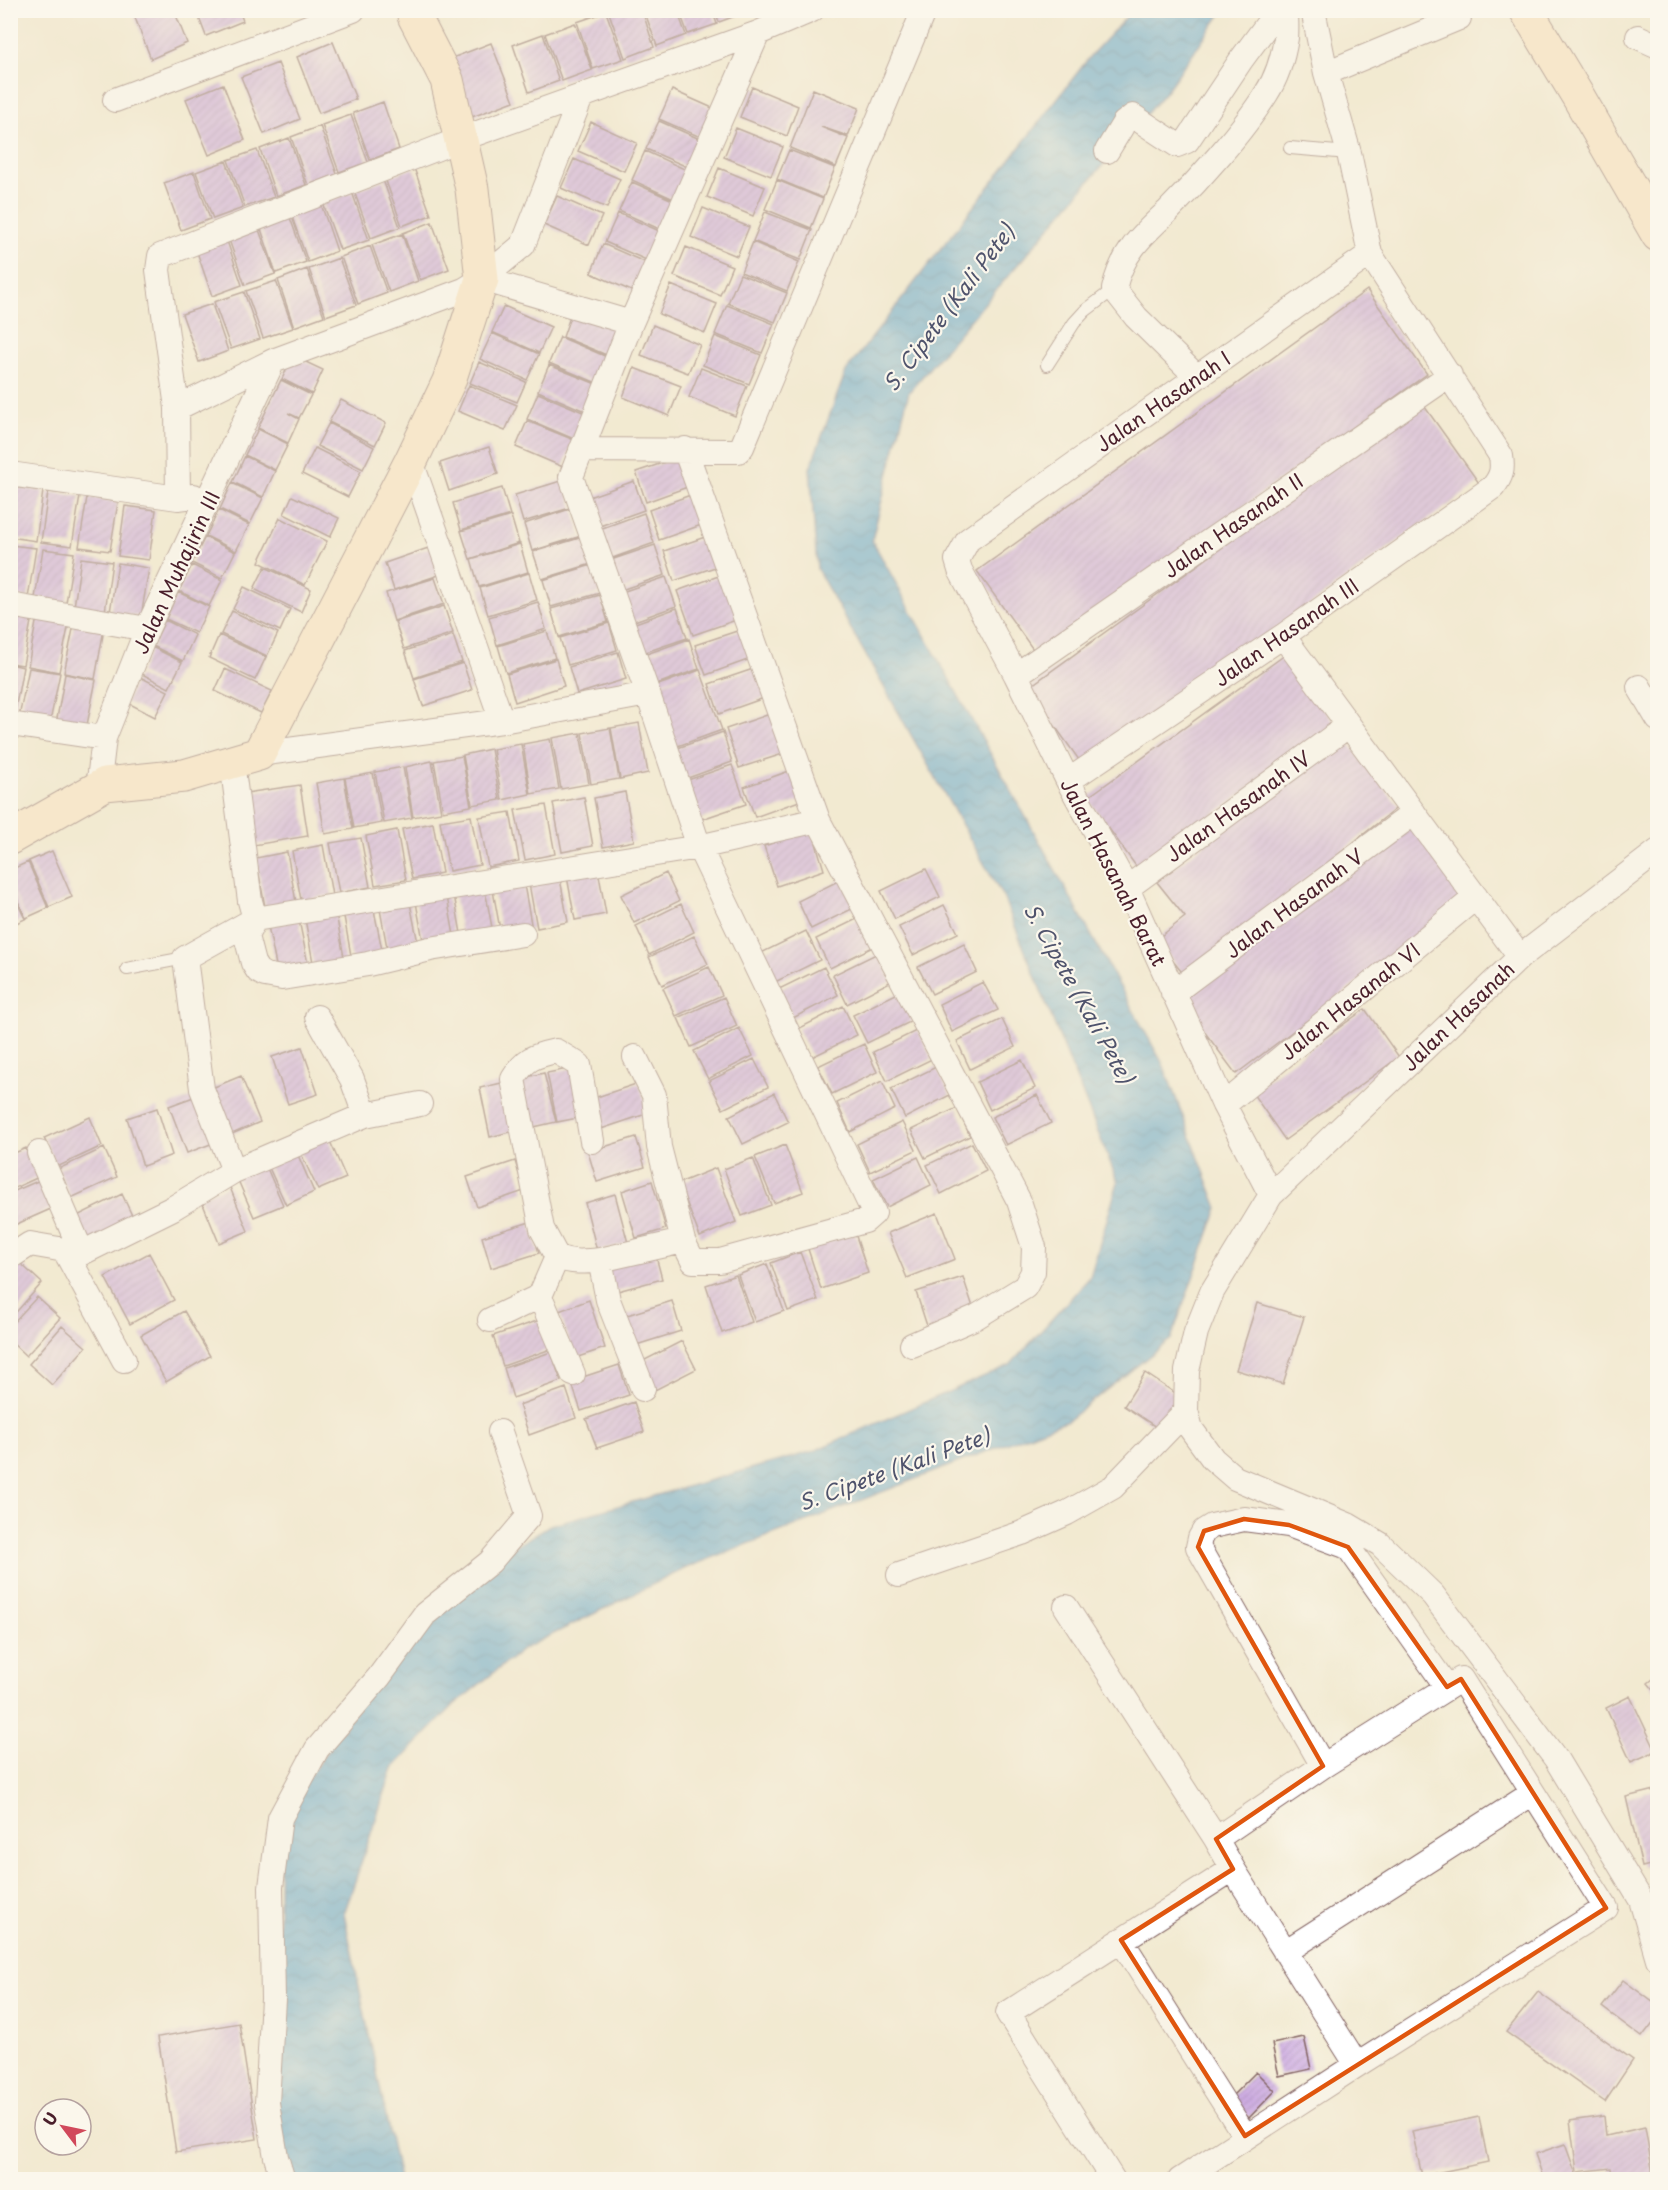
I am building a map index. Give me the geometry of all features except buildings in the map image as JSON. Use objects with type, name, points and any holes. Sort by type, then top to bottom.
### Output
[{"type":"street","points":[[115,100],[353,10]]},
{"type":"street","points":[[415,10],[414,16],[447,80],[472,189],[482,279],[449,381],[411,461],[245,758],[250,901],[255,919],[246,936],[253,963],[265,975],[274,977],[368,964],[430,949],[523,934]]},
{"type":"street","points":[[178,498],[177,408],[158,270],[160,255],[461,139],[758,33],[812,10]]},
{"type":"street","points":[[581,450],[738,451],[742,447],[924,10]]},
{"type":"street","points":[[1107,151],[1124,123],[1132,116],[1177,145],[1187,141],[1241,60],[1278,10]]},
{"type":"street","points":[[1197,377],[1136,317],[1114,289],[1122,262],[1143,233],[1191,186],[1222,151],[1266,94],[1278,68],[1286,38],[1286,10]]},
{"type":"street","points":[[1313,10],[1326,73],[1349,153],[1370,254],[1450,375]]},
{"type":"street","points":[[1526,10],[1580,98],[1658,235]]},
{"type":"street","points":[[1326,73],[1459,18]]},
{"type":"street","points":[[635,1057],[654,1095],[658,1147],[683,1241],[693,1261],[720,1261],[865,1221],[874,1213],[699,847],[648,694],[571,477],[632,323],[758,33]]},
{"type":"street","points":[[177,408],[273,361],[464,290],[482,279],[523,245],[581,97]]},
{"type":"street","name":"Jalan Hasanah I","points":[[960,552],[968,540],[1370,254]]},
{"type":"street","points":[[482,279],[632,323]]},
{"type":"street","name":"Jalan Muhajirin III","points":[[98,789],[104,738],[147,629],[273,361]]},
{"type":"street","name":"Jalan Hasanah III","points":[[1068,781],[1283,636],[1493,487],[1501,478],[1503,466],[1501,456],[1450,375]]},
{"type":"street","name":"Jalan Hasanah II","points":[[1016,675],[1450,375]]},
{"type":"street","points":[[685,450],[818,820],[1019,1201],[1034,1246],[1033,1272],[1025,1287],[976,1317],[912,1345]]},
{"type":"street","points":[[411,461],[502,721]]},
{"type":"street","points":[[10,474],[178,498],[211,494]]},
{"type":"street","name":"Jalan Hasanah Barat","points":[[960,552],[957,560],[960,570],[1016,675],[1068,781],[1127,888],[1224,1105],[1271,1195]]},
{"type":"street","points":[[10,605],[147,629]]},
{"type":"street","points":[[1283,636],[1520,957]]},
{"type":"street","points":[[1639,687],[1658,719]]},
{"type":"street","points":[[10,838],[105,784],[184,776],[245,758],[502,721],[648,694]]},
{"type":"street","points":[[10,724],[104,738]]},
{"type":"street","name":"Jalan Hasanah IV","points":[[1127,888],[1349,725]]},
{"type":"street","name":"Jalan Hasanah V","points":[[1173,993],[1414,813]]},
{"type":"street","points":[[234,1171],[202,1089],[185,958],[255,919],[699,847],[818,820]]},
{"type":"street","name":"Jalan Hasanah","points":[[1186,1411],[1187,1371],[1196,1332],[1212,1292],[1271,1195],[1520,957],[1658,851]]},
{"type":"street","name":"Jalan Hasanah VI","points":[[1224,1105],[1476,897]]},
{"type":"street","points":[[317,1017],[352,1079],[365,1115]]},
{"type":"street","points":[[592,1141],[579,1065],[556,1051],[528,1059],[513,1079],[542,1229],[557,1257],[568,1261],[585,1262],[683,1241]]},
{"type":"street","points":[[10,1257],[30,1244],[74,1252],[173,1208],[234,1171],[365,1115],[420,1104]]},
{"type":"street","points":[[39,1153],[74,1252],[124,1360]]},
{"type":"street","points":[[490,1320],[540,1296],[557,1257]]},
{"type":"street","points":[[600,1260],[608,1300],[642,1389]]},
{"type":"street","points":[[540,1296],[573,1374]]},
{"type":"street","points":[[899,1575],[1022,1533],[1067,1513],[1113,1487],[1186,1411]]},
{"type":"street","points":[[1186,1411],[1191,1429],[1196,1436],[1213,1459],[1235,1478],[1299,1503],[1380,1544],[1433,1595],[1556,1759],[1641,1900],[1658,1959]]},
{"type":"street","points":[[283,2180],[276,2157],[267,2103],[273,1999],[271,1887],[280,1818],[317,1749],[379,1677],[425,1614],[490,1562],[529,1516],[500,1432]]},
{"type":"street","points":[[1323,1766],[1198,1547],[1204,1531],[1212,1526],[1244,1519],[1289,1525],[1348,1547],[1447,1688]]},
{"type":"street","points":[[1066,1607],[1216,1839],[1357,2065]]},
{"type":"street","points":[[1180,2180],[1245,2136],[1606,1908],[1461,1679],[1323,1766],[1216,1839]]},
{"type":"street","points":[[1285,1952],[1533,1793]]},
{"type":"street","points":[[1113,2180],[1008,2013],[1233,1869]]},
{"type":"street","points":[[1121,1941],[1245,2136]]},
{"type":"lane","points":[[1290,148],[1349,153]]},
{"type":"lane","points":[[1047,365],[1074,323],[1085,311],[1114,289]]},
{"type":"lane","points":[[127,969],[185,958]]},
{"type":"highlighted area","points":[[1244,1519],[1289,1525],[1348,1547],[1447,1687],[1461,1679],[1606,1908],[1245,2136],[1121,1940],[1233,1869],[1216,1839],[1323,1766],[1198,1547],[1204,1531]]},
{"type":"water","name":"S. Cipete (Kali Pete)","points":[[1132,11],[1223,11],[1166,91],[909,392],[872,540],[1163,1064],[1218,1208],[1171,1339],[1068,1420],[686,1568],[523,1649],[454,1705],[393,1768],[344,1914],[399,2179],[283,2179],[276,2157],[280,1818],[379,1677],[490,1562],[550,1525],[811,1452],[1010,1365],[1090,1277],[1118,1182],[1004,899],[817,569],[810,468],[846,371],[1091,55]]}]
